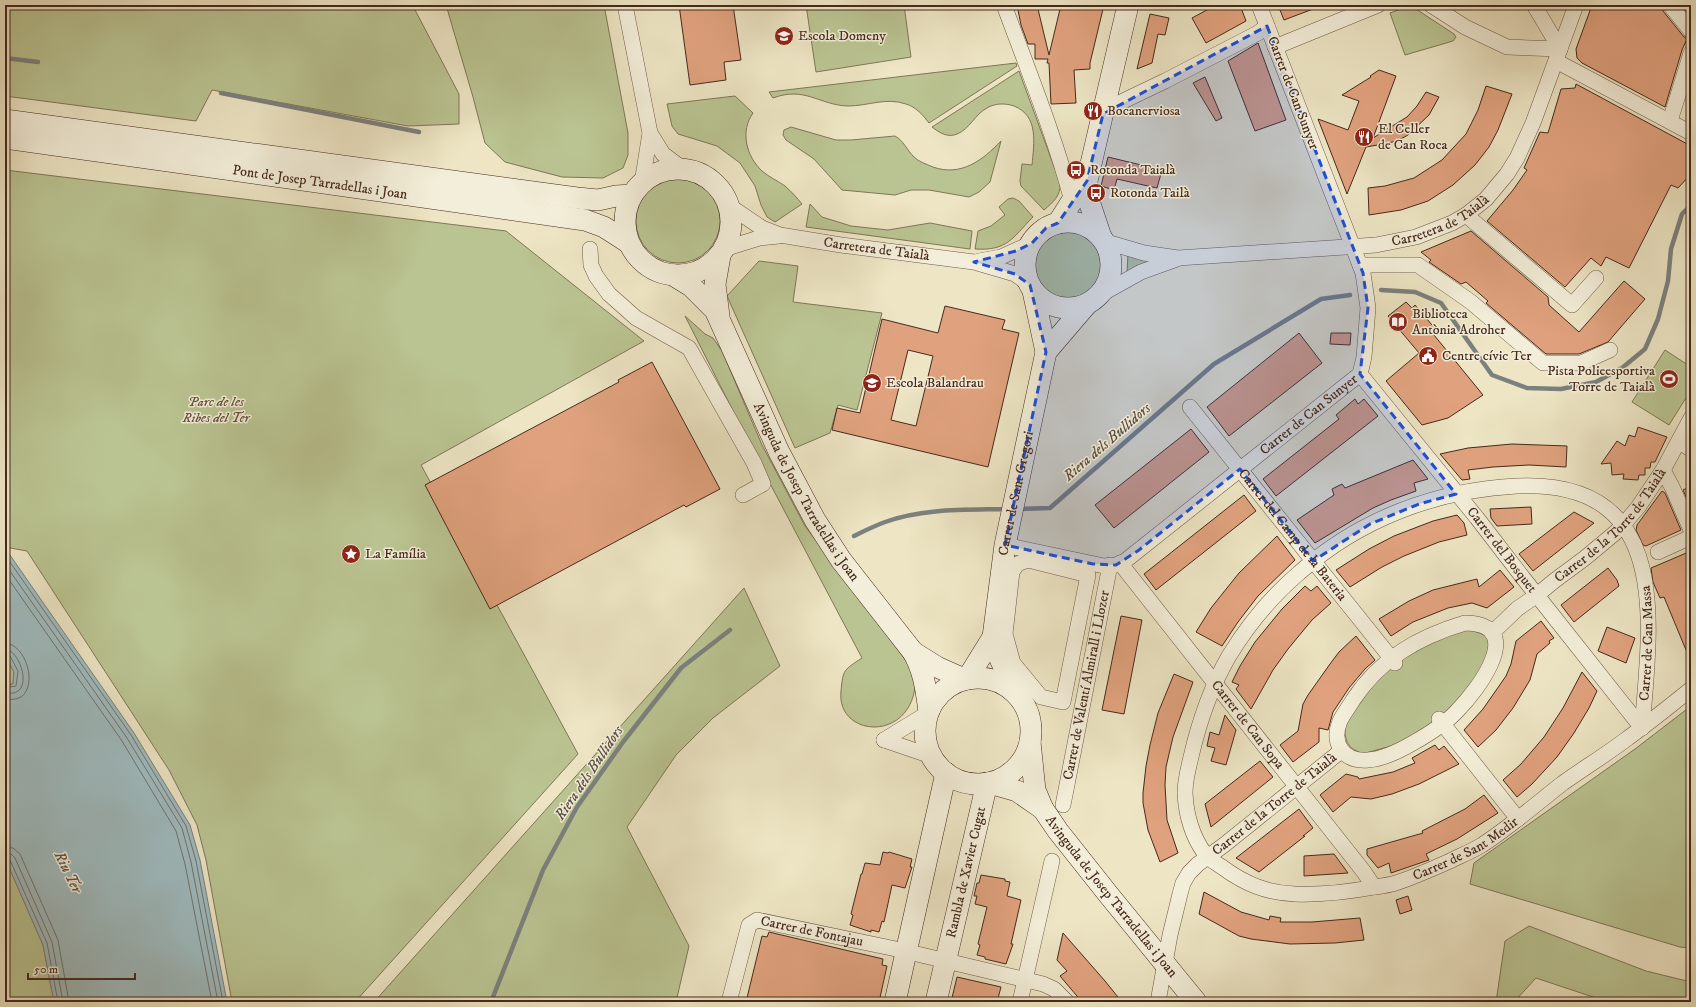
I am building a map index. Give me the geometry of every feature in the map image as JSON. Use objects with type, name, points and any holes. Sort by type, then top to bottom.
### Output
[{"type":"main road","points":[[1102,239],[1083,225],[1072,222],[1058,224],[1041,232],[1032,243],[1026,256],[1025,270],[1032,288],[1046,302],[1057,307],[1068,308],[1092,300],[1108,280],[1111,264],[1109,251],[1102,239],[1088,195],[1087,181],[1128,5]]},
{"type":"main road","name":"Pont de Josep Tarradellas i Joan","points":[[5,120],[577,198],[598,200],[637,189]]},
{"type":"main road","name":"Pont de Josep Tarradellas i Joan","points":[[5,138],[585,220],[604,227],[629,242]]},
{"type":"main road","points":[[683,169],[702,174],[711,180],[724,195],[730,212],[731,228],[722,253],[710,265],[699,271],[686,275],[665,274],[650,268],[637,257],[629,242],[626,231],[625,219],[627,206],[637,189],[649,177],[665,170],[683,169]]},
{"type":"main road","points":[[1058,224],[1072,201],[1087,181]]},
{"type":"main road","name":"Avinguda de Josep Tarradellas i Joan","points":[[720,320],[715,284],[722,253]]},
{"type":"main road","name":"Avinguda de Josep Tarradellas i Joan","points":[[673,275],[691,286],[709,302],[720,320],[782,457],[815,520],[841,560],[914,652],[920,664],[925,684],[929,712]]},
{"type":"main road","name":"Carrer de Sant Gregori","points":[[1016,692],[997,652],[993,637],[1006,539],[1046,352],[1032,288]]},
{"type":"main road","name":"Carrer de Sant Gregori","points":[[1046,352],[1092,300]]},
{"type":"main road","name":"Carrer de Sant Gregori","points":[[966,679],[993,637]]},
{"type":"main road","name":"Avinguda de Josep Tarradellas i Joan","points":[[914,652],[937,667],[966,679]]},
{"type":"main road","points":[[978,677],[994,679],[1016,692],[1029,714],[1031,725],[1030,740],[1025,755],[1015,769],[1001,779],[988,783],[967,783],[946,773],[938,766],[931,756],[925,737],[925,726],[934,702],[943,690],[950,685],[966,679],[978,677]]},
{"type":"main road","name":"Avinguda de Josep Tarradellas i Joan","points":[[1030,740],[1035,790],[1053,807],[1058,831],[1196,1002]]},
{"type":"main road","points":[[895,1002],[946,773]]},
{"type":"main road","name":"Avinguda de Josep Tarradellas i Joan","points":[[988,783],[1017,791],[1053,807]]},
{"type":"main road","name":"Rambla de Xavier Cugat","points":[[936,1002],[988,783]]},
{"type":"street","points":[[625,5],[650,133],[663,154],[683,169]]},
{"type":"street","points":[[1004,5],[1061,159],[1072,201]]},
{"type":"street","name":"Carrer de Can Sunyer","points":[[1115,564],[1126,561],[1360,374],[1364,357],[1368,308],[1362,269],[1352,247],[1259,5]]},
{"type":"street","points":[[1276,47],[1378,5]]},
{"type":"street","points":[[1431,5],[1465,27],[1508,47],[1558,55],[1691,133]]},
{"type":"street","points":[[1534,5],[1558,55]]},
{"type":"street","name":"Carretera de Taialà","points":[[1102,239],[1144,253],[1178,258],[1352,247],[1406,240],[1430,232],[1466,215],[1497,188],[1517,158],[1533,123],[1576,5]]},
{"type":"street","points":[[1670,5],[1691,31]]},
{"type":"street","points":[[1103,114],[1119,103],[1172,78],[1258,33],[1267,26]]},
{"type":"street","points":[[1670,121],[1691,54]]},
{"type":"street","points":[[637,189],[650,133]]},
{"type":"street","name":"Carretera de Taialà","points":[[728,204],[762,228],[780,235],[841,245],[974,262],[1015,274],[1032,288]]},
{"type":"street","points":[[1466,215],[1572,305],[1596,278]]},
{"type":"street","name":"Carretera de Taialà","points":[[722,253],[759,238],[780,235]]},
{"type":"street","name":"Carretera de Taialà","points":[[974,262],[1001,257],[1032,243]]},
{"type":"street","points":[[590,249],[591,265],[596,276],[609,294],[636,318],[689,348],[754,463],[763,484],[743,495]]},
{"type":"street","name":"Carretera de Taialà","points":[[1092,300],[1141,272],[1178,258]]},
{"type":"street","points":[[1362,269],[1418,265],[1471,302],[1543,363],[1582,363],[1610,350]]},
{"type":"street","name":"Carrer del Bosquet","points":[[1360,374],[1477,518],[1642,728]]},
{"type":"street","name":"Carrer del Camp de la Bateria","points":[[1190,408],[1393,661]]},
{"type":"street","name":"Carrer de la Torre de Taialà","points":[[1492,633],[1517,609],[1538,596],[1554,581],[1615,534],[1639,506],[1663,470],[1691,418]]},
{"type":"street","points":[[1691,434],[1684,445],[1691,449]]},
{"type":"street","points":[[1663,470],[1691,530]]},
{"type":"street","name":"Carrer de Can Massa","points":[[1208,857],[1198,842],[1189,820],[1185,795],[1186,778],[1196,735],[1208,701],[1231,654],[1252,622],[1283,587],[1313,561],[1340,542],[1370,524],[1419,504],[1456,494],[1488,489],[1521,486],[1566,489],[1594,500],[1608,509],[1624,524],[1642,566],[1648,598],[1646,684],[1642,728]]},
{"type":"street","points":[[1658,552],[1691,537]]},
{"type":"street","points":[[1006,539],[1093,564],[1115,564]]},
{"type":"street","points":[[1028,560],[1088,575],[1063,702],[1041,697],[1013,663],[1005,634],[1012,572],[1017,564],[1028,560]]},
{"type":"street","name":"Carrer de Can Sopa","points":[[1115,564],[1216,684],[1364,872],[1374,887]]},
{"type":"street","name":"Carrer de Valentí Almirall i Llozer","points":[[1053,807],[1115,564]]},
{"type":"street","points":[[1465,623],[1479,624],[1492,633],[1496,644],[1496,652],[1490,666],[1465,702],[1441,722],[1401,749],[1369,760],[1360,760],[1341,751],[1338,746],[1337,736],[1341,719],[1371,676],[1424,638],[1465,623]]},
{"type":"street","name":"Carrer de Sant Medir","points":[[1208,857],[1241,880],[1263,890],[1276,892],[1316,895],[1353,892],[1393,884],[1459,857],[1481,846],[1564,783],[1642,728],[1691,689]]},
{"type":"street","points":[[929,712],[884,740],[931,756]]},
{"type":"street","points":[[1441,722],[1518,819]]},
{"type":"street","name":"Carrer de la Torre de Taialà","points":[[1158,1002],[1170,935],[1183,883],[1198,864],[1341,751]]},
{"type":"street","points":[[1020,1002],[1052,861]]},
{"type":"street","name":"Carrer de Fontajau","points":[[729,1002],[749,925],[757,920],[906,952]]},
{"type":"street","points":[[906,952],[1048,986],[1067,1002]]},
{"type":"highlighted area","points":[[1267,26],[1363,273],[1368,308],[1360,374],[1456,494],[1419,504],[1370,524],[1313,561],[1240,469],[1139,550],[1116,565],[1093,564],[1005,545],[1046,352],[1030,285],[1015,274],[974,262],[1016,251],[1032,243],[1046,228],[1058,223],[1087,181],[1103,114]]},
{"type":"green space","points":[[5,5],[414,5],[414,8],[459,94],[459,124],[408,126],[212,90],[196,121],[5,96]]},
{"type":"green space","points":[[446,5],[604,5],[628,133],[628,155],[623,168],[603,178],[562,177],[505,162],[485,143]]},
{"type":"green space","points":[[806,5],[904,5],[911,57],[816,72]]},
{"type":"green space","points":[[1406,7],[1416,9],[1454,34],[1456,37],[1453,41],[1405,55],[1390,13]]},
{"type":"green space","points":[[1016,63],[1017,66],[929,123],[916,109],[910,105],[899,102],[891,101],[848,106],[794,94],[773,98],[769,92]]},
{"type":"green space","points":[[1019,71],[1060,183],[1058,195],[1044,210],[1021,186],[1020,181],[1022,164],[1032,165],[1034,148],[1031,123],[1028,116],[1022,111],[1007,104],[990,106],[979,114],[962,132],[954,135],[944,134],[932,127]]},
{"type":"green space","points":[[735,96],[753,113],[749,120],[746,135],[749,151],[756,165],[762,171],[785,186],[802,204],[775,222],[767,217],[761,205],[755,186],[740,163],[717,146],[678,134],[672,126],[667,104]]},
{"type":"green space","points":[[791,127],[836,140],[895,136],[918,160],[943,170],[953,170],[971,165],[987,154],[1001,141],[990,182],[979,192],[969,197],[929,190],[911,190],[895,195],[842,190],[814,159],[786,140],[783,135],[784,130]]},
{"type":"green space","name":"Parc de les Ribes del Ter","points":[[5,170],[506,231],[644,341],[421,465],[578,754],[355,1002],[232,1002],[206,860],[197,825],[169,770],[27,551],[5,547]]},
{"type":"green space","points":[[678,179],[686,180],[701,186],[713,198],[719,213],[719,229],[713,244],[701,256],[686,262],[678,263],[670,262],[655,256],[643,244],[637,229],[636,221],[637,213],[643,198],[655,186],[670,180]]},
{"type":"green space","points":[[1013,198],[1019,201],[1033,217],[1008,242],[995,248],[975,249],[978,231],[991,226],[1005,215],[999,207],[1008,199]]},
{"type":"green space","points":[[810,204],[822,217],[851,226],[888,230],[930,223],[972,231],[970,249],[806,227]]},
{"type":"green space","points":[[1060,230],[1074,230],[1087,236],[1096,245],[1102,258],[1100,278],[1092,290],[1074,300],[1060,300],[1047,294],[1038,285],[1032,272],[1032,258],[1038,245],[1047,236]]},
{"type":"green space","points":[[1128,253],[1154,259],[1127,274]]},
{"type":"green space","points":[[759,261],[798,266],[793,302],[882,313],[857,410],[838,405],[830,433],[795,448],[727,296]]},
{"type":"green space","points":[[685,316],[705,334],[713,338],[722,351],[762,445],[805,526],[913,670],[915,688],[909,706],[899,718],[887,725],[873,727],[860,724],[849,717],[842,706],[841,691],[844,674],[848,668],[862,658],[765,474]]},
{"type":"green space","name":"Pista Polieesportiva Torre de Taialà","points":[[1665,350],[1691,367],[1691,390],[1669,425],[1632,402]]},
{"type":"green space","points":[[744,588],[780,666],[713,718],[676,755],[627,827],[689,946],[676,1002],[374,1002]]},
{"type":"green space","points":[[1466,628],[1490,637],[1486,666],[1452,709],[1413,736],[1391,746],[1362,754],[1351,748],[1347,742],[1345,725],[1372,682],[1404,655]]},
{"type":"green space","points":[[5,655],[14,672],[13,684],[5,685]]},
{"type":"green space","points":[[1691,706],[1691,948],[1680,947],[1470,884],[1474,863],[1635,749]]},
{"type":"green space","points":[[5,858],[43,945],[54,1002],[5,1002]]},
{"type":"green space","points":[[1529,926],[1646,971],[1691,982],[1691,1002],[1608,1002],[1536,978],[1514,1002],[1496,1002],[1505,941]]},
{"type":"water","name":"Riu Ter","points":[[5,548],[134,733],[190,825],[200,860],[227,1002],[54,1002],[43,945],[5,858],[5,685],[13,684],[14,672],[5,655]]},
{"type":"building","points":[[679,5],[733,5],[741,60],[724,62],[726,80],[690,85]]},
{"type":"building","points":[[1017,5],[1037,5],[1049,55],[1061,5],[1104,5],[1090,63],[1090,69],[1074,70],[1076,103],[1051,104],[1049,63],[1047,63],[1048,59],[1035,59],[1035,44],[1028,44],[1021,25]]},
{"type":"building","points":[[1216,5],[1240,5],[1246,21],[1206,43],[1192,18]]},
{"type":"building","points":[[1278,5],[1321,5],[1321,6],[1284,20]]},
{"type":"building","points":[[1592,5],[1661,5],[1663,11],[1684,37],[1691,40],[1691,42],[1686,41],[1682,50],[1665,107],[1582,63],[1577,58],[1576,49]]},
{"type":"building","points":[[1682,5],[1691,5],[1691,17]]},
{"type":"building","points":[[1150,14],[1169,18],[1165,35],[1158,34],[1152,63],[1137,69]]},
{"type":"building","points":[[1258,43],[1286,120],[1255,131],[1228,61]]},
{"type":"building","name":"El Celler de Can Roca","points":[[1379,70],[1396,76],[1373,138],[1407,117],[1417,106],[1426,92],[1439,97],[1429,115],[1408,135],[1389,143],[1366,147],[1347,194],[1318,119],[1348,130],[1359,101],[1342,95],[1371,77],[1370,76]]},
{"type":"building","points":[[1205,77],[1222,118],[1216,121],[1193,83]]},
{"type":"building","points":[[1576,84],[1691,146],[1691,174],[1678,188],[1671,185],[1629,268],[1606,257],[1601,266],[1591,258],[1565,287],[1487,221],[1513,190],[1527,170],[1524,168],[1540,132],[1548,133],[1561,89],[1575,88]]},
{"type":"building","points":[[1486,86],[1512,94],[1498,130],[1489,147],[1475,165],[1453,185],[1428,201],[1401,210],[1369,215],[1368,188],[1385,186],[1414,178],[1442,160],[1466,134],[1478,110]]},
{"type":"building","points":[[1108,157],[1162,170],[1157,188],[1117,179],[1114,190],[1101,186]]},
{"type":"building","points":[[1471,231],[1548,297],[1549,305],[1579,332],[1624,281],[1645,299],[1608,342],[1579,354],[1546,354],[1486,303],[1488,301],[1466,282],[1461,284],[1429,262],[1431,260],[1421,252]]},
{"type":"building","points":[[1406,302],[1412,308],[1415,305],[1438,332],[1434,335],[1483,395],[1448,418],[1422,425],[1386,381],[1419,353],[1388,316]]},
{"type":"building","points":[[945,306],[1005,320],[1002,329],[1019,333],[988,467],[832,430],[837,408],[860,413],[882,319],[938,333]],"holes":[[[908,350],[933,356],[916,426],[891,420]]]},
{"type":"building","points":[[1299,333],[1322,363],[1229,436],[1207,407]]},
{"type":"building","points":[[1331,333],[1351,333],[1350,345],[1330,344]]},
{"type":"building","points":[[652,362],[720,489],[686,507],[684,505],[490,609],[425,485],[619,382],[618,380]]},
{"type":"building","points":[[1355,399],[1358,404],[1364,399],[1378,416],[1276,496],[1263,479],[1339,419],[1336,415]]},
{"type":"building","points":[[1638,427],[1667,437],[1655,462],[1651,462],[1650,468],[1645,468],[1645,475],[1639,475],[1638,480],[1623,479],[1624,474],[1612,475],[1611,463],[1601,464],[1617,441],[1625,446],[1629,435],[1635,437]]},
{"type":"building","points":[[1191,429],[1209,452],[1114,528],[1095,505]]},
{"type":"building","points":[[1512,444],[1567,446],[1566,467],[1529,465],[1468,470],[1470,479],[1462,480],[1440,454],[1468,448]]},
{"type":"building","points":[[1413,460],[1428,479],[1414,483],[1416,491],[1373,508],[1315,543],[1297,520],[1334,495],[1332,489],[1342,484],[1345,488]]},
{"type":"building","points":[[1691,486],[1691,508],[1683,490]]},
{"type":"building","points":[[1662,491],[1665,493],[1681,530],[1646,546],[1643,545],[1636,530],[1637,525]]},
{"type":"building","points":[[1244,495],[1256,511],[1156,590],[1144,574]]},
{"type":"building","points":[[1531,507],[1532,524],[1497,526],[1491,518],[1490,509]]},
{"type":"building","points":[[1574,512],[1594,523],[1533,571],[1519,554]]},
{"type":"building","points":[[1457,515],[1464,523],[1467,535],[1439,542],[1404,556],[1382,567],[1350,587],[1336,570],[1369,549],[1394,536],[1433,521]]},
{"type":"building","points":[[1277,536],[1295,560],[1258,596],[1222,646],[1196,632],[1211,608],[1239,573]]},
{"type":"building","points":[[1691,551],[1691,662],[1664,597],[1660,598],[1653,582],[1651,568]]},
{"type":"building","points":[[1608,568],[1617,580],[1619,586],[1574,622],[1561,605]]},
{"type":"building","points":[[1500,570],[1514,587],[1487,608],[1472,603],[1448,608],[1413,622],[1391,636],[1379,619],[1409,601],[1433,590],[1477,579],[1479,587]]},
{"type":"building","points":[[1305,586],[1311,591],[1317,586],[1331,603],[1312,620],[1288,649],[1273,670],[1251,709],[1236,689],[1239,685],[1232,682],[1255,642],[1282,609]]},
{"type":"building","points":[[1121,616],[1142,620],[1124,714],[1102,710]]},
{"type":"building","points":[[1541,621],[1554,638],[1549,641],[1550,643],[1537,654],[1530,680],[1513,708],[1496,730],[1478,747],[1464,730],[1483,709],[1506,676],[1511,664],[1516,641]]},
{"type":"building","points":[[1607,627],[1635,638],[1626,663],[1598,651]]},
{"type":"building","points":[[1356,636],[1375,660],[1365,669],[1349,688],[1333,712],[1328,730],[1319,728],[1319,742],[1293,762],[1280,745],[1298,731],[1303,704],[1308,695],[1339,652]]},
{"type":"building","points":[[1582,672],[1597,691],[1589,708],[1557,757],[1532,784],[1517,797],[1503,780],[1521,764],[1544,737],[1563,708]]},
{"type":"building","points":[[1174,674],[1193,682],[1173,737],[1166,767],[1165,785],[1167,820],[1178,853],[1160,862],[1148,830],[1143,803],[1143,793],[1146,766],[1158,713]]},
{"type":"building","points":[[1225,715],[1236,730],[1226,765],[1211,761],[1215,748],[1207,746],[1210,732],[1219,735]]},
{"type":"building","points":[[1435,745],[1439,750],[1444,746],[1459,764],[1419,784],[1392,794],[1371,799],[1351,797],[1333,812],[1320,795],[1346,774],[1358,777],[1359,779],[1393,772],[1415,763],[1412,758]]},
{"type":"building","points":[[1260,761],[1273,777],[1211,827],[1205,804]]},
{"type":"building","points":[[1484,795],[1498,813],[1457,839],[1426,854],[1429,860],[1391,873],[1389,863],[1378,868],[1367,855],[1367,849],[1423,833],[1422,831],[1465,809]]},
{"type":"building","points":[[1299,809],[1313,828],[1259,872],[1236,858]]},
{"type":"building","points":[[883,852],[889,852],[912,859],[910,867],[912,867],[905,888],[892,885],[884,922],[882,921],[879,932],[871,930],[871,932],[850,925],[853,915],[851,914],[865,863],[880,865]]},
{"type":"building","points":[[1334,854],[1348,873],[1304,876],[1304,856]]},
{"type":"building","points":[[981,875],[1005,879],[1005,881],[1010,882],[1007,896],[1021,900],[1011,944],[1013,944],[1006,964],[985,959],[985,957],[977,955],[980,945],[978,944],[987,907],[975,904],[977,896],[974,896],[977,883],[979,883]]},
{"type":"building","points":[[1204,892],[1241,912],[1269,920],[1270,916],[1281,918],[1280,922],[1312,922],[1360,918],[1364,940],[1335,943],[1290,944],[1239,936],[1199,914]]},
{"type":"building","points":[[1408,896],[1412,910],[1400,914],[1396,900]]},
{"type":"building","points":[[769,932],[883,959],[882,965],[887,966],[879,1002],[746,1002],[762,936],[767,937]]},
{"type":"building","points":[[1063,933],[1122,1002],[1082,1002],[1060,976],[1067,971],[1057,960]]},
{"type":"building","points":[[957,977],[1001,987],[997,1002],[951,1002]]},
{"type":"waterway","points":[[5,58],[38,62]]},
{"type":"waterway","points":[[221,93],[419,132]]},
{"type":"waterway","name":"Riera dels Bullidors","points":[[1381,290],[1415,292],[1441,303],[1492,375],[1527,388],[1561,389],[1596,382],[1622,368],[1645,349],[1658,319],[1668,281],[1671,249],[1682,214],[1691,205]]},
{"type":"waterway","name":"Riera dels Bullidors","points":[[1018,509],[1050,508],[1214,364],[1321,299],[1350,295]]},
{"type":"waterway","name":"Riera dels Bullidors","points":[[854,536],[885,522],[914,514],[961,510],[1007,509]]},
{"type":"waterway","name":"Riera dels Bullidors","points":[[491,1002],[543,870],[577,807],[623,742],[681,668],[730,630]]},
{"type":"place","name":"Escola Domeny","points":[[784,36]]},
{"type":"place","name":"Bocanerviosa","points":[[1093,111]]},
{"type":"place","name":"El Celler de Can Roca","points":[[1364,137]]},
{"type":"place","name":"Rotonda Taialà","points":[[1076,170]]},
{"type":"place","name":"Rotonda Tailà","points":[[1096,193]]},
{"type":"place","name":"Biblioteca Antònia Adroher","points":[[1398,322]]},
{"type":"place","name":"Centre cívic Ter","points":[[1428,356]]},
{"type":"place","name":"Pista Polieesportiva Torre de Taialà","points":[[1669,379]]},
{"type":"place","name":"Escola Balandrau","points":[[872,383]]},
{"type":"place","name":"La Família","points":[[351,554]]}]
